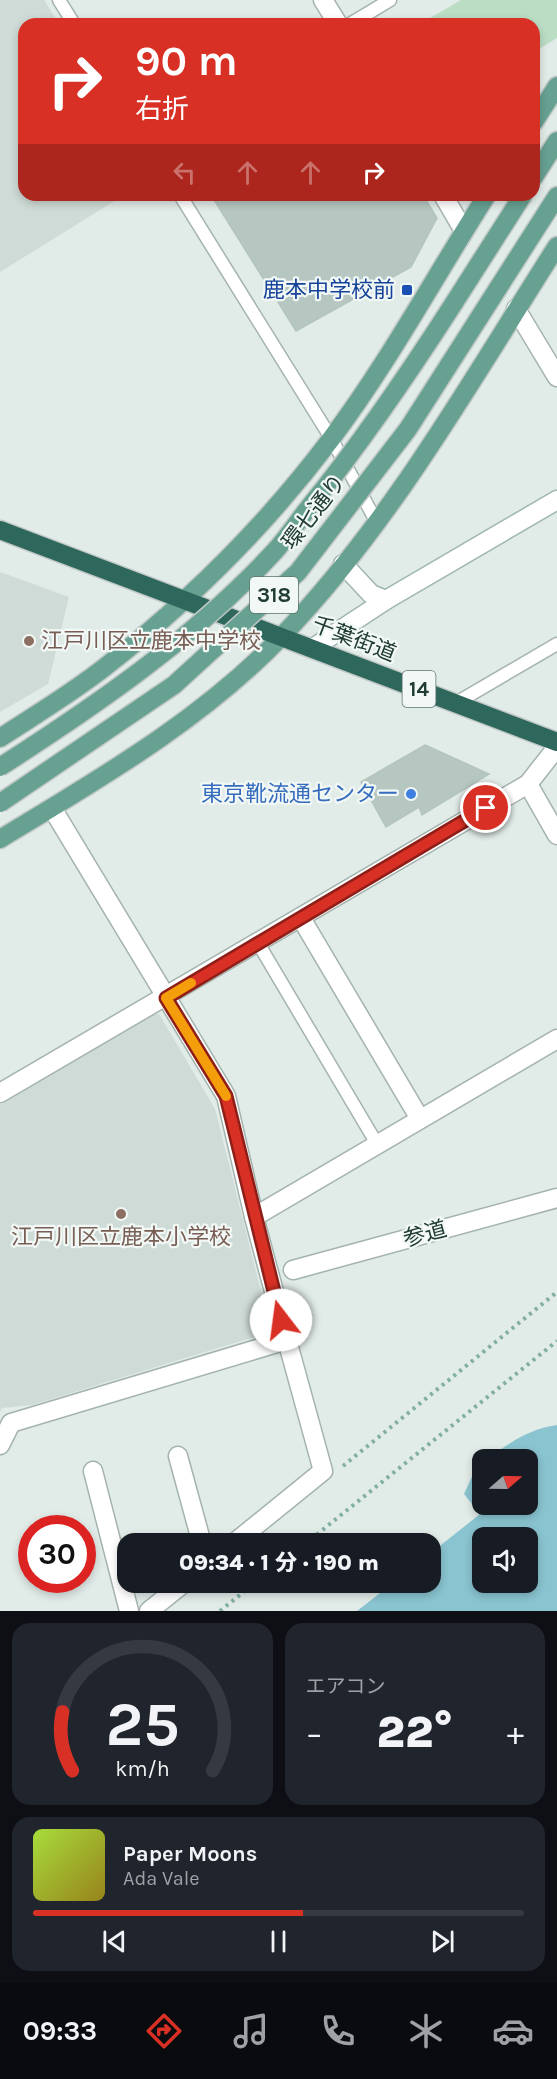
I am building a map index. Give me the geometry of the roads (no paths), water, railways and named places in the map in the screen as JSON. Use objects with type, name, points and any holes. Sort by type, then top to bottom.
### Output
[{"type":"highway","name":"千葉街道","points":[[0,530],[184,598],[557,742]]},
{"type":"main road","points":[[540,113],[557,86]]},
{"type":"main road","points":[[540,168],[557,141]]},
{"type":"main road","name":"環七通り","points":[[0,803],[111,730],[174,685],[298,572],[408,429],[557,196]]},
{"type":"main road","points":[[0,738],[104,669],[184,598],[267,515],[331,438],[394,345],[483,201]]},
{"type":"main road","name":"環七通り","points":[[0,767],[94,706],[154,660],[221,604],[275,551],[384,411],[519,201]]},
{"type":"main road","points":[[0,839],[121,766],[222,691],[282,637],[343,564],[430,448],[557,246]]},
{"type":"street","points":[[323,0],[334,18]]},
{"type":"street","points":[[446,201],[464,231]]},
{"type":"street","points":[[516,309],[557,377]]},
{"type":"street","points":[[313,648],[386,600],[557,501]]},
{"type":"street","points":[[343,564],[371,594],[386,600]]},
{"type":"street","points":[[0,1093],[166,998],[528,784],[557,747]]},
{"type":"street","points":[[528,784],[557,835]]},
{"type":"street","points":[[52,808],[226,1096],[254,1217],[323,1471],[247,1533]]},
{"type":"street","points":[[301,918],[420,1119]]},
{"type":"street","points":[[254,1217],[557,1039]]},
{"type":"street","name":"参道","points":[[293,1270],[557,1198]]},
{"type":"street","points":[[0,1445],[11,1423],[287,1340]]},
{"type":"street","points":[[178,1456],[199,1533]]},
{"type":"street","points":[[93,1471],[129,1611]]},
{"type":"street","points":[[149,1611],[171,1593]]},
{"type":"lane","points":[[59,0],[70,18]]},
{"type":"lane","points":[[360,18],[390,0]]},
{"type":"lane","points":[[184,201],[331,438],[376,521]]},
{"type":"lane","points":[[456,703],[557,644]]},
{"type":"lane","points":[[258,943],[377,1144]]},
{"type":"water","points":[[557,1425],[557,1611],[357,1611],[380,1593],[441,1593],[441,1545],[479,1515],[538,1515],[538,1449],[502,1449],[537,1430]]},
{"type":"water","points":[[472,1477],[472,1504],[464,1494]]},
{"type":"place","name":"鹿本中学校前","points":[[407,290]]},
{"type":"place","name":"江戸川区立鹿本中学校","points":[[29,641]]},
{"type":"place","name":"東京靴流通センター","points":[[411,794]]},
{"type":"place","name":"江戸川区立鹿本小学校","points":[[121,1214]]}]
